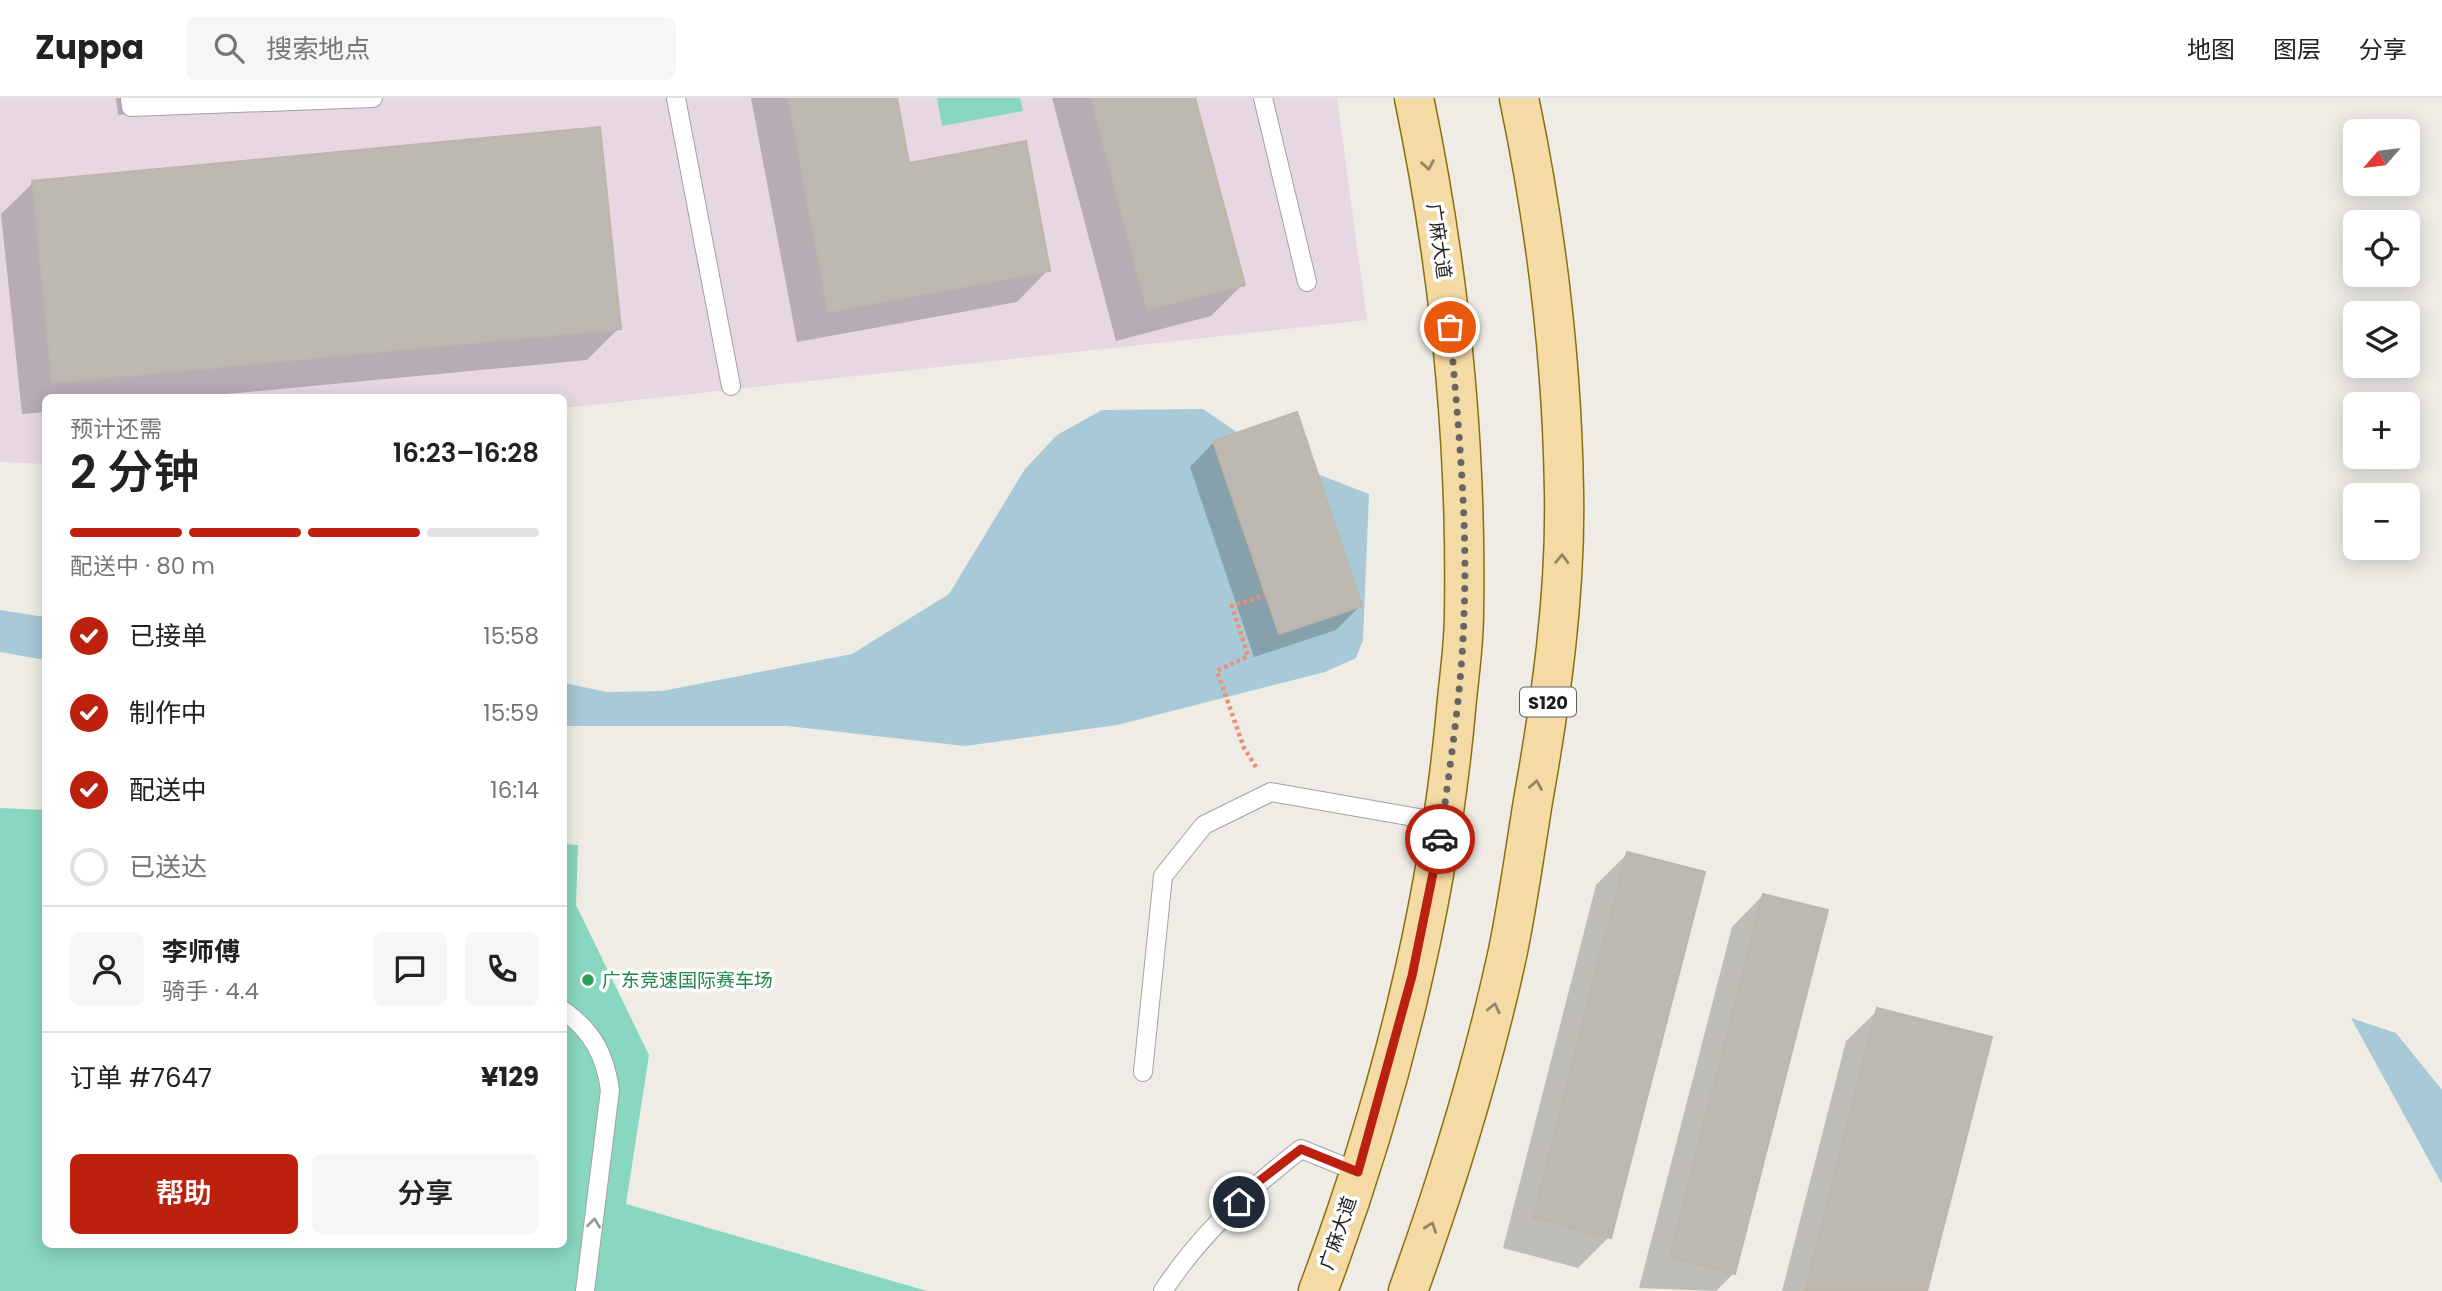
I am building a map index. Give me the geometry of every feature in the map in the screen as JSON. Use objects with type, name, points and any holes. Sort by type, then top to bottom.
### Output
[{"type":"main road","name":"广麻大道","points":[[1318,1291],[1358,1172],[1412,976],[1442,821],[1453,747],[1464,615],[1462,460],[1448,300],[1427,162],[1414,98]]},
{"type":"main road","name":"S120","points":[[1408,1291],[1436,1213],[1479,1072],[1508,950],[1545,735],[1560,602],[1564,493],[1558,367],[1544,244],[1519,98]]},
{"type":"lane","points":[[130,98],[131,107],[373,98]]},
{"type":"lane","points":[[676,98],[731,386]]},
{"type":"lane","points":[[1263,98],[1307,282]]},
{"type":"lane","points":[[1143,1072],[1163,876],[1203,825],[1271,792],[1442,821]]},
{"type":"lane","points":[[567,1013],[578,1021],[600,1049],[610,1090],[585,1291]]},
{"type":"lane","points":[[1163,1291],[1178,1268],[1258,1182],[1301,1149],[1358,1172]]},
{"type":"path","points":[[1244,748],[1217,671],[1248,656],[1232,606],[1265,595]]},
{"type":"shaded area","points":[[0,98],[1337,98],[1367,320],[567,408],[567,394],[42,394],[42,464],[0,462]]},
{"type":"green space","points":[[937,98],[1020,98],[1023,111],[942,126]]},
{"type":"green space","name":"广东竞速国际赛车场","points":[[0,808],[42,810],[42,1248],[567,1248],[567,844],[578,845],[576,905],[649,1055],[626,1204],[927,1291],[0,1291]]},
{"type":"water","points":[[1203,409],[1273,457],[1369,494],[1363,640],[1356,658],[1325,672],[1117,725],[965,746],[787,726],[567,726],[567,684],[607,692],[662,691],[852,654],[949,594],[1025,469],[1057,435],[1102,410]]},
{"type":"water","points":[[0,610],[42,617],[42,659],[0,652]]},
{"type":"water","points":[[2351,1018],[2396,1033],[2442,1090],[2442,1184]]},
{"type":"building","points":[[788,98],[897,98],[909,163],[1026,141],[1050,271],[828,312]]},
{"type":"building","points":[[1091,98],[1195,98],[1245,285],[1147,310]]},
{"type":"building","points":[[600,127],[621,329],[52,383],[32,181]]},
{"type":"building","points":[[1297,412],[1362,606],[1279,634],[1213,441]]},
{"type":"building","points":[[1627,852],[1705,872],[1611,1238],[1533,1217]]},
{"type":"building","points":[[1763,894],[1828,910],[1735,1274],[1670,1257]]},
{"type":"building","points":[[1877,1008],[1992,1037],[1927,1291],[1805,1291]]},
{"type":"way so far","points":[[1440,839],[1453,747],[1464,615],[1462,460],[1450,327]]},
{"type":"place","name":"广东竞速国际赛车场","points":[[588,980]]},
{"type":"route","points":[[1239,1202],[1258,1182],[1301,1149],[1358,1172],[1377,1113],[1412,976],[1440,839]]}]
